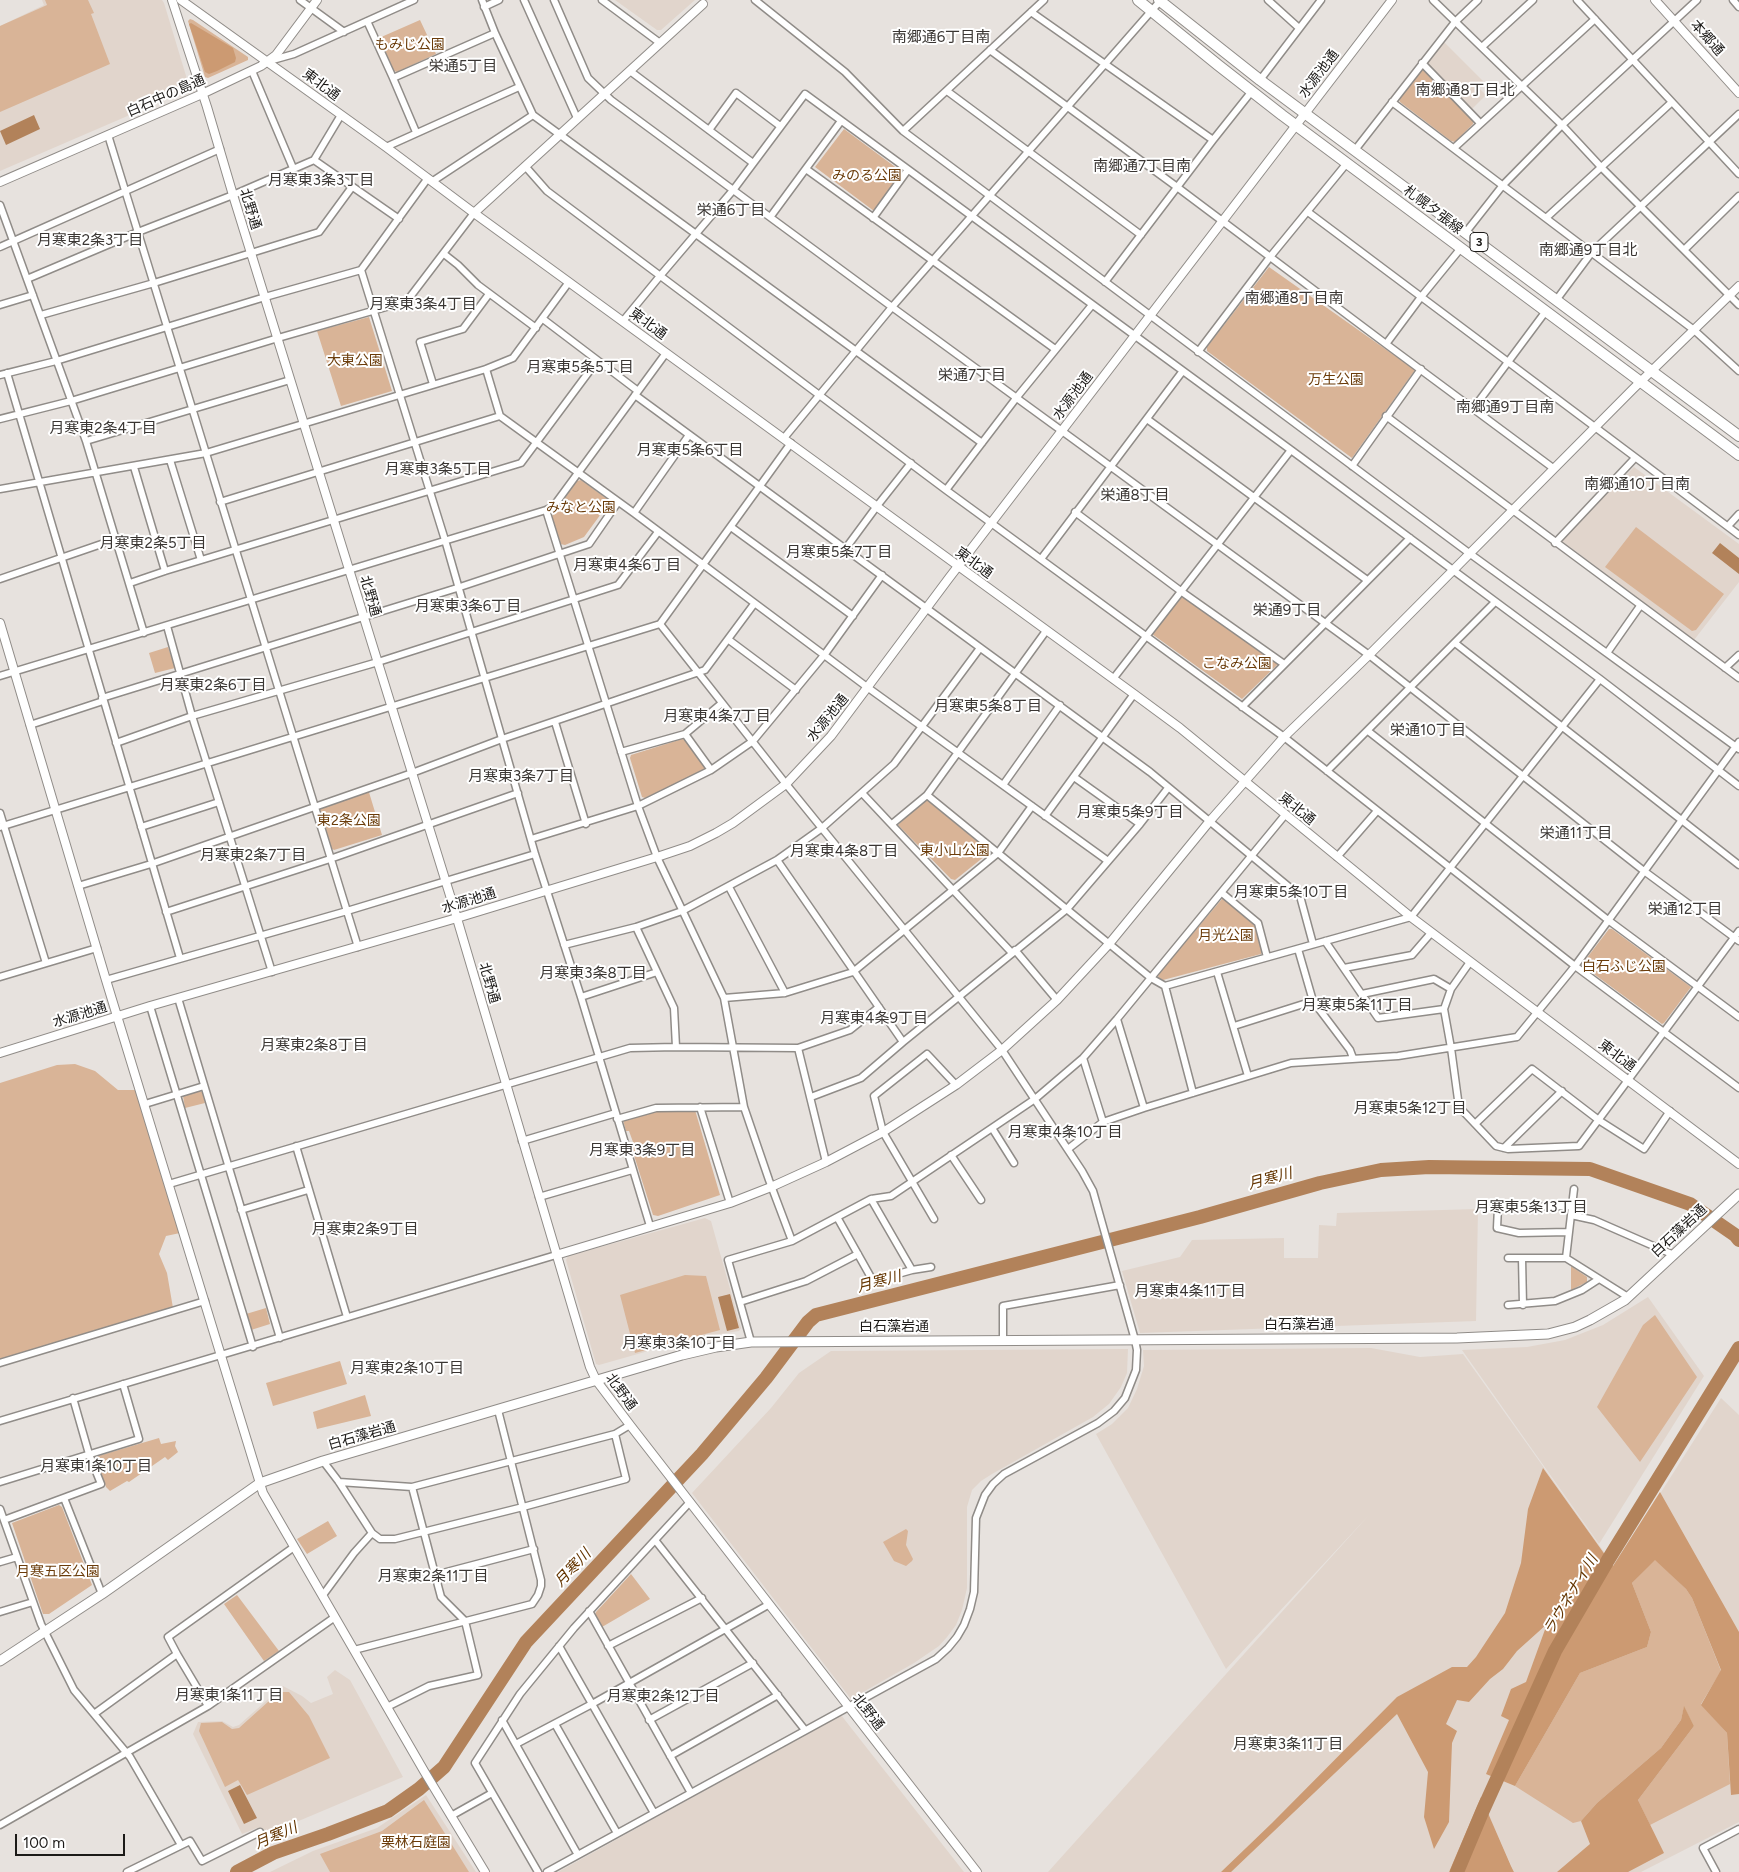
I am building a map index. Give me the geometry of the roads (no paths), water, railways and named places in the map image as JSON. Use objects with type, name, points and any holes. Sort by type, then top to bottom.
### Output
[{"type":"main road","name":"札幌夕張線","points":[[1138,0],[1252,92],[1739,455]]},
{"type":"main road","name":"札幌夕張線","points":[[1160,0],[1260,80],[1739,436]]},
{"type":"main road","name":"白石藻岩通","points":[[1,1657],[46,1633],[260,1483],[323,1461],[682,1355],[716,1347],[751,1342],[1457,1338],[1548,1334],[1575,1327],[1611,1310],[1628,1297],[1739,1194]]},
{"type":"street","name":"北野通","points":[[172,0],[220,149],[446,881],[590,1367],[596,1380],[768,1605],[977,1872]]},
{"type":"street","name":"東北通","points":[[182,0],[1180,728],[1431,933],[1539,1012],[1739,1164]]},
{"type":"street","points":[[300,0],[344,32]]},
{"type":"street","name":"白石中の島通","points":[[0,182],[252,71],[276,55],[317,0]]},
{"type":"street","points":[[268,61],[294,54],[414,0]]},
{"type":"street","points":[[499,0],[483,3],[533,115],[982,443]]},
{"type":"street","points":[[524,0],[577,118]]},
{"type":"street","points":[[554,0],[588,78],[604,94],[1369,655],[1644,871],[1736,940]]},
{"type":"street","points":[[602,0],[660,43]]},
{"type":"street","points":[[755,0],[845,72],[902,131],[1352,466],[1466,556],[1738,746],[1574,966],[1539,1012],[1517,1037],[1398,1056],[1291,1063],[1193,1092],[1103,1122],[1068,1149]]},
{"type":"street","points":[[902,131],[1044,0]]},
{"type":"street","points":[[784,438],[892,307],[1160,0]]},
{"type":"street","points":[[1268,0],[1299,28]]},
{"type":"street","points":[[1260,80],[1321,0]]},
{"type":"street","name":"水源池通","points":[[0,1053],[150,1006],[547,891],[690,846],[733,823],[786,784],[831,736],[958,566],[1392,0]]},
{"type":"street","points":[[1433,0],[1483,46],[1739,305]]},
{"type":"street","points":[[1356,150],[1455,22],[1478,0]]},
{"type":"street","points":[[1483,46],[1533,0]]},
{"type":"street","points":[[1577,0],[1739,174]]},
{"type":"street","name":"本郷通","points":[[1656,0],[1739,93]]},
{"type":"street","points":[[1466,232],[1503,185],[1562,125],[1697,0]]},
{"type":"street","points":[[1733,0],[1739,7]]},
{"type":"street","points":[[0,419],[71,401],[407,301],[474,213],[705,2]]},
{"type":"street","points":[[1031,12],[1212,140]]},
{"type":"street","points":[[1454,148],[1595,19]]},
{"type":"street","points":[[367,21],[416,132]]},
{"type":"street","points":[[393,78],[495,33]]},
{"type":"street","points":[[990,50],[1177,186],[1554,468]]},
{"type":"street","points":[[1422,64],[1480,124]]},
{"type":"street","points":[[252,71],[293,168]]},
{"type":"street","points":[[630,71],[753,163]]},
{"type":"street","points":[[386,147],[520,87]]},
{"type":"street","points":[[947,91],[1140,235]]},
{"type":"street","points":[[1105,282],[1212,140],[1252,92]]},
{"type":"street","points":[[709,130],[736,93],[780,126]]},
{"type":"street","points":[[623,321],[734,189],[805,94],[907,171],[972,216],[1135,335],[1182,372],[1453,569],[1720,769],[1739,786]]},
{"type":"street","points":[[1392,102],[1694,330],[1739,371]]},
{"type":"street","points":[[1546,218],[1672,102]]},
{"type":"street","points":[[1557,299],[1592,252],[1739,114]]},
{"type":"street","points":[[27,279],[314,160],[341,115]]},
{"type":"street","points":[[180,958],[18,414],[4,374],[56,361],[265,297],[361,270],[430,180],[533,115]]},
{"type":"street","points":[[771,216],[841,121]]},
{"type":"street","points":[[108,135],[194,410],[234,550],[294,737],[358,947]]},
{"type":"street","points":[[0,247],[220,149]]},
{"type":"street","points":[[314,160],[399,219]]},
{"type":"street","points":[[1198,352],[1270,257],[1347,163]]},
{"type":"street","points":[[525,166],[547,191],[818,395],[1284,738],[1574,966],[1739,1088]]},
{"type":"street","points":[[806,169],[1056,349]]},
{"type":"street","points":[[873,218],[907,171]]},
{"type":"street","points":[[40,315],[154,283],[319,232],[352,187]]},
{"type":"street","points":[[1684,250],[1739,196]]},
{"type":"street","points":[[0,205],[86,441],[144,632]]},
{"type":"street","points":[[1308,212],[1739,535]]},
{"type":"street","points":[[1386,344],[1461,248]]},
{"type":"street","points":[[444,254],[458,264],[489,294],[536,328]]},
{"type":"street","points":[[361,270],[445,540],[457,588],[535,854],[581,997],[650,1226]]},
{"type":"street","points":[[0,489],[206,453],[486,368],[513,358],[569,282]]},
{"type":"street","points":[[0,1421],[730,1203],[772,1187],[826,1162],[883,1132],[956,1085],[1002,1050],[1057,1000],[1109,944],[1209,822],[1284,738],[1369,655],[1594,427],[1739,286]]},
{"type":"street","points":[[433,384],[420,342],[463,329],[489,294]]},
{"type":"street","points":[[0,305],[33,296]]},
{"type":"street","points":[[946,490],[1092,305]]},
{"type":"street","points":[[1473,409],[1546,311]]},
{"type":"street","points":[[543,319],[689,434],[1102,736],[1168,788],[1300,896],[1313,944]]},
{"type":"street","points":[[0,676],[553,507],[666,353]]},
{"type":"street","points":[[130,584],[165,571],[333,519],[430,492],[521,463],[597,361]]},
{"type":"street","points":[[486,368],[500,416],[634,513],[754,604],[825,654],[867,687],[1108,861]]},
{"type":"street","points":[[1352,466],[1421,369]]},
{"type":"street","points":[[1040,559],[1182,372]]},
{"type":"street","points":[[86,441],[290,380]]},
{"type":"street","points":[[220,502],[318,470],[500,416]]},
{"type":"street","points":[[1386,416],[1739,678]]},
{"type":"street","points":[[1147,419],[1368,580]]},
{"type":"street","points":[[634,513],[689,434]]},
{"type":"street","points":[[2,826],[660,624],[791,443]]},
{"type":"street","points":[[1113,679],[1290,450]]},
{"type":"street","points":[[1555,543],[1635,458]]},
{"type":"street","points":[[170,460],[201,560]]},
{"type":"street","points":[[846,548],[911,464]]},
{"type":"street","points":[[134,466],[165,571]]},
{"type":"street","points":[[30,725],[180,673],[457,588],[589,544],[618,502]]},
{"type":"street","points":[[546,510],[638,806],[657,857],[724,998],[744,1106],[792,1241]]},
{"type":"street","points":[[1075,512],[1182,592],[1284,664]]},
{"type":"street","points":[[1728,526],[1739,514]]},
{"type":"street","points":[[731,527],[853,616]]},
{"type":"street","points":[[116,743],[192,716],[378,662],[618,585],[658,532]]},
{"type":"street","points":[[1242,707],[1410,538]]},
{"type":"street","points":[[0,580],[116,539]]},
{"type":"street","points":[[531,839],[586,824],[638,806],[711,770],[753,741],[825,654],[882,575]]},
{"type":"street","points":[[1327,771],[1495,602]]},
{"type":"street","points":[[78,886],[151,864],[314,806],[412,774],[502,739],[698,673],[705,670],[754,604]]},
{"type":"street","points":[[1607,653],[1640,606]]},
{"type":"street","points":[[0,623],[106,980],[263,1493],[485,1872]]},
{"type":"street","points":[[547,1872],[936,1658],[948,1648],[957,1637],[970,1609],[974,1592],[976,1518],[985,1495],[1004,1474],[1098,1423],[1114,1411],[1125,1398],[1134,1377],[1137,1350],[1094,1191],[1036,1099],[1002,1050],[786,784],[660,624]]},
{"type":"street","points":[[167,626],[218,802],[272,972]]},
{"type":"street","points":[[892,824],[926,795],[1046,631]]},
{"type":"street","points":[[729,640],[796,690]]},
{"type":"street","points":[[1455,643],[1739,865]]},
{"type":"street","points":[[564,945],[636,927],[682,911],[777,860],[822,828],[894,764],[980,648]]},
{"type":"street","points":[[1725,668],[1739,655]]},
{"type":"street","points":[[926,795],[1151,978],[1165,986],[1411,917],[1600,679]]},
{"type":"street","points":[[1045,816],[1134,694]]},
{"type":"street","points":[[621,752],[685,734],[722,703]]},
{"type":"street","points":[[1003,785],[1060,706]]},
{"type":"street","points":[[555,722],[586,824]]},
{"type":"street","points":[[1368,731],[1608,920],[1739,1017]]},
{"type":"street","points":[[685,734],[711,770]]},
{"type":"street","points":[[1074,776],[1140,824]]},
{"type":"street","points":[[811,1097],[862,1078],[903,1042],[1067,909],[1140,824],[1168,788]]},
{"type":"street","points":[[166,912],[330,859],[518,793]]},
{"type":"street","points":[[862,793],[952,889],[1014,951],[1057,1000]]},
{"type":"street","points":[[141,827],[218,802]]},
{"type":"street","points":[[724,998],[784,993],[853,972],[998,853],[1032,806]]},
{"type":"street","points":[[1337,857],[1377,810]]},
{"type":"street","points":[[0,813],[2,826],[46,963]]},
{"type":"street","points":[[751,1342],[728,1260],[792,1241],[871,1199],[891,1196],[1036,1099],[1083,1058],[1285,815]]},
{"type":"street","points":[[106,980],[347,911],[535,854]]},
{"type":"street","points":[[777,860],[903,1042]]},
{"type":"street","points":[[730,886],[784,993]]},
{"type":"street","points":[[1222,893],[1258,922],[1267,957]]},
{"type":"street","points":[[636,927],[674,1008],[676,1047]]},
{"type":"street","points":[[1470,962],[1451,989],[1444,1009],[1459,1107],[1496,1146],[1504,1148],[1579,1146],[1698,987],[1736,940],[1739,931]]},
{"type":"street","points":[[1344,968],[1412,955],[1431,933]]},
{"type":"street","points":[[1326,940],[1378,1018],[1444,1009]]},
{"type":"street","points":[[0,977],[97,948]]},
{"type":"street","points":[[1298,949],[1313,1001],[1350,1050],[1353,1058]]},
{"type":"street","points":[[581,997],[657,972]]},
{"type":"street","points":[[1218,972],[1248,1076]]},
{"type":"street","points":[[1362,994],[1434,979],[1451,989]]},
{"type":"street","points":[[1165,986],[1193,1092]]},
{"type":"street","points":[[178,998],[280,1338]]},
{"type":"street","points":[[1234,1026],[1313,1001]]},
{"type":"street","points":[[150,1006],[253,1347]]},
{"type":"street","points":[[170,1184],[630,1048],[798,1048],[850,1030],[879,1007]]},
{"type":"street","points":[[1117,1019],[1144,1108]]},
{"type":"street","points":[[798,1048],[826,1162]]},
{"type":"street","points":[[934,1219],[883,1132],[874,1096],[927,1054],[956,1085]]},
{"type":"street","points":[[1083,1058],[1103,1122]]},
{"type":"street","points":[[1475,1124],[1532,1069],[1600,1120],[1644,1149],[1670,1111]]},
{"type":"street","points":[[145,1104],[204,1086]]},
{"type":"street","points":[[1504,1148],[1562,1091]]},
{"type":"street","points":[[522,1141],[617,1116],[656,1108],[744,1106]]},
{"type":"street","points":[[700,1107],[730,1203]]},
{"type":"street","points":[[992,1128],[1014,1163]]},
{"type":"street","points":[[296,1146],[346,1318]]},
{"type":"street","points":[[951,1155],[981,1200]]},
{"type":"street","points":[[539,1197],[632,1170]]},
{"type":"street","points":[[1566,1258],[1574,1189]]},
{"type":"street","points":[[241,1210],[308,1190]]},
{"type":"street","points":[[871,1199],[912,1270]]},
{"type":"street","points":[[1569,1232],[1519,1233],[1497,1228],[1498,1207],[1571,1206]]},
{"type":"street","points":[[1571,1215],[1594,1220],[1674,1255]]},
{"type":"street","points":[[837,1217],[873,1281],[912,1270],[931,1267]]},
{"type":"street","points":[[740,1302],[806,1281],[858,1254]]},
{"type":"street","points":[[1508,1258],[1566,1258],[1628,1297]]},
{"type":"street","points":[[1522,1258],[1523,1305]]},
{"type":"street","points":[[1508,1305],[1555,1301],[1582,1290],[1599,1279]]},
{"type":"street","points":[[1003,1340],[1003,1306],[1120,1285]]},
{"type":"street","points":[[0,1363],[205,1302]]},
{"type":"street","points":[[0,1482],[139,1439],[123,1384]]},
{"type":"street","points":[[4,1520],[101,1484],[89,1454],[73,1398]]},
{"type":"street","points":[[354,1650],[532,1604],[541,1586],[534,1549],[498,1410]]},
{"type":"street","points":[[339,1482],[412,1487],[615,1434],[630,1424]]},
{"type":"street","points":[[323,1461],[372,1533],[380,1539],[395,1539],[626,1479],[615,1434]]},
{"type":"street","points":[[387,1707],[429,1686],[478,1675],[465,1621],[441,1597],[412,1487]]},
{"type":"street","points":[[64,1498],[102,1594]]},
{"type":"street","points":[[538,1872],[475,1763],[502,1720],[559,1646],[655,1540],[688,1499]]},
{"type":"street","points":[[0,1509],[33,1602],[74,1690],[126,1753],[150,1790],[181,1845]]},
{"type":"street","points":[[322,1596],[354,1552],[372,1533]]},
{"type":"street","points":[[655,1540],[805,1730]]},
{"type":"street","points":[[208,1706],[168,1637],[294,1547]]},
{"type":"street","points":[[435,1575],[534,1549]]},
{"type":"street","points":[[0,1562],[17,1557]]},
{"type":"street","points":[[608,1646],[702,1598]]},
{"type":"street","points":[[0,1612],[33,1602]]},
{"type":"street","points":[[516,1744],[592,1704],[768,1605]]},
{"type":"street","points":[[588,1612],[691,1793]]},
{"type":"street","points":[[0,1825],[208,1706],[335,1617]]},
{"type":"street","points":[[559,1646],[654,1813]]},
{"type":"street","points":[[94,1714],[177,1654]]},
{"type":"street","points":[[650,1720],[753,1662]]},
{"type":"street","points":[[670,1756],[778,1695]]},
{"type":"street","points":[[502,1720],[578,1855]]},
{"type":"street","points":[[555,1724],[617,1833]]},
{"type":"street","points":[[452,1816],[492,1793]]},
{"type":"street","points":[[1716,1872],[1702,1848],[1739,1829]]},
{"type":"street","points":[[128,1872],[190,1840],[202,1861],[260,1832]]},
{"type":"waterway","name":"月寒川","points":[[237,1872],[273,1853],[388,1811],[419,1789],[444,1767],[526,1642],[702,1454],[766,1378],[808,1322],[816,1315],[1200,1217],[1320,1183],[1381,1170],[1429,1167],[1590,1169],[1690,1204],[1735,1235],[1739,1240]]},
{"type":"waterway","name":"ラウネナイ川","points":[[1457,1872],[1555,1651],[1608,1560],[1739,1348]]},
{"type":"district","name":"南郷通6丁目南","points":[[941,38]]},
{"type":"district","name":"栄通5丁目","points":[[463,67]]},
{"type":"district","name":"南郷通8丁目北","points":[[1465,91]]},
{"type":"district","name":"南郷通7丁目南","points":[[1142,167]]},
{"type":"district","name":"月寒東3条3丁目","points":[[321,181]]},
{"type":"district","name":"栄通6丁目","points":[[731,211]]},
{"type":"district","name":"月寒東2条3丁目","points":[[90,241]]},
{"type":"district","name":"南郷通9丁目北","points":[[1588,251]]},
{"type":"district","name":"南郷通8丁目南","points":[[1294,299]]},
{"type":"district","name":"月寒東3条4丁目","points":[[423,305]]},
{"type":"district","name":"月寒東5条5丁目","points":[[580,368]]},
{"type":"district","name":"栄通7丁目","points":[[972,376]]},
{"type":"district","name":"南郷通9丁目南","points":[[1505,408]]},
{"type":"district","name":"月寒東2条4丁目","points":[[103,429]]},
{"type":"district","name":"月寒東5条6丁目","points":[[690,451]]},
{"type":"district","name":"月寒東3条5丁目","points":[[438,470]]},
{"type":"district","name":"南郷通10丁目南","points":[[1637,485]]},
{"type":"district","name":"栄通8丁目","points":[[1135,496]]},
{"type":"district","name":"月寒東2条5丁目","points":[[153,544]]},
{"type":"district","name":"月寒東5条7丁目","points":[[839,553]]},
{"type":"district","name":"月寒東4条6丁目","points":[[627,566]]},
{"type":"district","name":"月寒東3条6丁目","points":[[468,607]]},
{"type":"district","name":"栄通9丁目","points":[[1287,611]]},
{"type":"district","name":"月寒東2条6丁目","points":[[213,686]]},
{"type":"district","name":"月寒東5条8丁目","points":[[988,707]]},
{"type":"district","name":"月寒東4条7丁目","points":[[717,717]]},
{"type":"district","name":"栄通10丁目","points":[[1428,731]]},
{"type":"district","name":"月寒東3条7丁目","points":[[521,777]]},
{"type":"district","name":"月寒東5条9丁目","points":[[1130,813]]},
{"type":"district","name":"栄通11丁目","points":[[1576,834]]},
{"type":"district","name":"月寒東4条8丁目","points":[[844,852]]},
{"type":"district","name":"月寒東2条7丁目","points":[[253,856]]},
{"type":"district","name":"月寒東5条10丁目","points":[[1291,893]]},
{"type":"district","name":"栄通12丁目","points":[[1685,910]]},
{"type":"district","name":"月寒東3条8丁目","points":[[593,974]]},
{"type":"district","name":"月寒東5条11丁目","points":[[1357,1006]]},
{"type":"district","name":"月寒東4条9丁目","points":[[874,1019]]},
{"type":"district","name":"月寒東2条8丁目","points":[[314,1046]]},
{"type":"district","name":"月寒東5条12丁目","points":[[1410,1109]]},
{"type":"district","name":"月寒東4条10丁目","points":[[1065,1133]]},
{"type":"district","name":"月寒東3条9丁目","points":[[642,1151]]},
{"type":"district","name":"月寒東5条13丁目","points":[[1531,1208]]},
{"type":"district","name":"月寒東2条9丁目","points":[[365,1230]]},
{"type":"district","name":"月寒東4条11丁目","points":[[1190,1292]]},
{"type":"district","name":"月寒東3条10丁目","points":[[679,1344]]},
{"type":"district","name":"月寒東2条10丁目","points":[[407,1369]]},
{"type":"district","name":"月寒東1条10丁目","points":[[96,1467]]},
{"type":"district","name":"月寒東2条11丁目","points":[[433,1577]]},
{"type":"district","name":"月寒東1条11丁目","points":[[229,1696]]},
{"type":"district","name":"月寒東2条12丁目","points":[[663,1697]]},
{"type":"district","name":"月寒東3条11丁目","points":[[1288,1745]]},
{"type":"park label","name":"もみじ公園","points":[[410,45]]},
{"type":"park label","name":"みのる公園","points":[[867,176]]},
{"type":"park label","name":"大東公園","points":[[355,361]]},
{"type":"park label","name":"万生公園","points":[[1336,380]]},
{"type":"park label","name":"みなと公園","points":[[581,508]]},
{"type":"park label","name":"こなみ公園","points":[[1237,664]]},
{"type":"park label","name":"東2条公園","points":[[349,821]]},
{"type":"park label","name":"東小山公園","points":[[955,851]]},
{"type":"park label","name":"月光公園","points":[[1226,936]]},
{"type":"park label","name":"白石ふじ公園","points":[[1624,967]]},
{"type":"park label","name":"月寒五区公園","points":[[58,1572]]},
{"type":"park label","name":"栗林石庭園","points":[[416,1843]]}]
